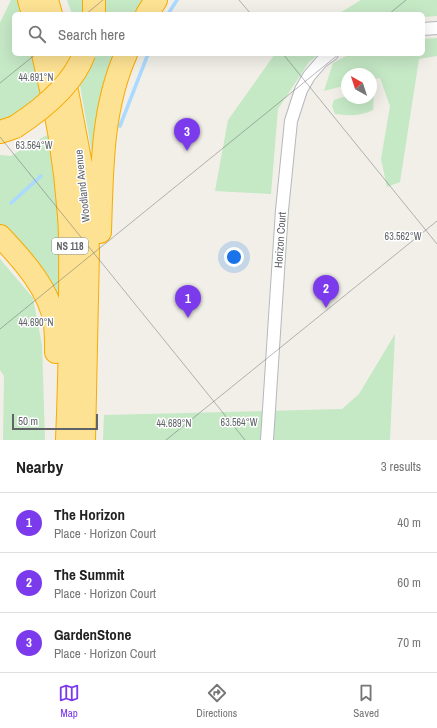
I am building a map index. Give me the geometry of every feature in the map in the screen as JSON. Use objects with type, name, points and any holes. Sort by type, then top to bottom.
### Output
[{"type":"highway","points":[[29,0],[32,12]]},
{"type":"highway","points":[[47,0],[50,12]]},
{"type":"highway","points":[[94,0],[94,12]]},
{"type":"highway","points":[[148,12],[156,0]]},
{"type":"highway","name":"Woodland Avenue","points":[[44,56],[50,80],[65,173],[69,216],[70,258],[67,440]]},
{"type":"highway","name":"Woodland Avenue","points":[[60,56],[82,170],[86,214],[88,251],[84,440]]},
{"type":"highway","points":[[7,130],[39,111],[61,90],[80,65],[83,56]]},
{"type":"highway","points":[[85,377],[96,314],[102,166],[106,125],[116,80],[125,56]]},
{"type":"highway","points":[[0,236],[32,273],[48,304],[55,324],[57,440]]},
{"type":"street","points":[[425,29],[437,28]]},
{"type":"street","name":"Horizon Court","points":[[267,440],[282,210],[291,121],[301,90],[309,76],[322,61],[329,56]]},
{"type":"green space","points":[[11,0],[17,0],[20,12],[12,12],[12,56],[34,56],[44,94],[25,111],[0,123],[0,23]]},
{"type":"green space","points":[[67,0],[85,0],[83,12],[71,12]]},
{"type":"green space","points":[[100,0],[151,0],[142,12],[99,12]]},
{"type":"green space","points":[[361,0],[437,0],[437,16],[425,17],[425,12],[341,12]]},
{"type":"green space","points":[[437,38],[437,56],[419,59],[400,182],[387,187],[381,159],[390,106],[380,78],[377,79],[377,68],[341,68],[341,87],[324,91],[333,63],[346,56],[425,56],[425,39]]},
{"type":"green space","points":[[89,56],[120,56],[93,159],[79,80]]},
{"type":"green space","points":[[274,56],[316,56],[309,62],[278,109],[271,194],[215,191],[228,120]]},
{"type":"green space","points":[[341,98],[341,104],[373,104],[373,110],[354,115],[335,114],[332,106],[334,100]]},
{"type":"green space","points":[[47,135],[52,150],[59,183],[63,305],[0,232],[0,155],[11,156]]},
{"type":"green space","points":[[0,259],[33,298],[42,345],[45,440],[3,440],[4,376],[0,370]]},
{"type":"green space","points":[[395,334],[390,440],[103,440],[104,415],[342,409],[359,394]]},
{"type":"waterway","points":[[169,12],[177,0]]},
{"type":"waterway","points":[[120,126],[147,56]]},
{"type":"waterway","points":[[11,203],[41,176]]},
{"type":"place","name":"GardenStone","points":[[187,151]]},
{"type":"place","name":"The Summit","points":[[326,308]]},
{"type":"place","name":"The Horizon","points":[[188,318]]}]
